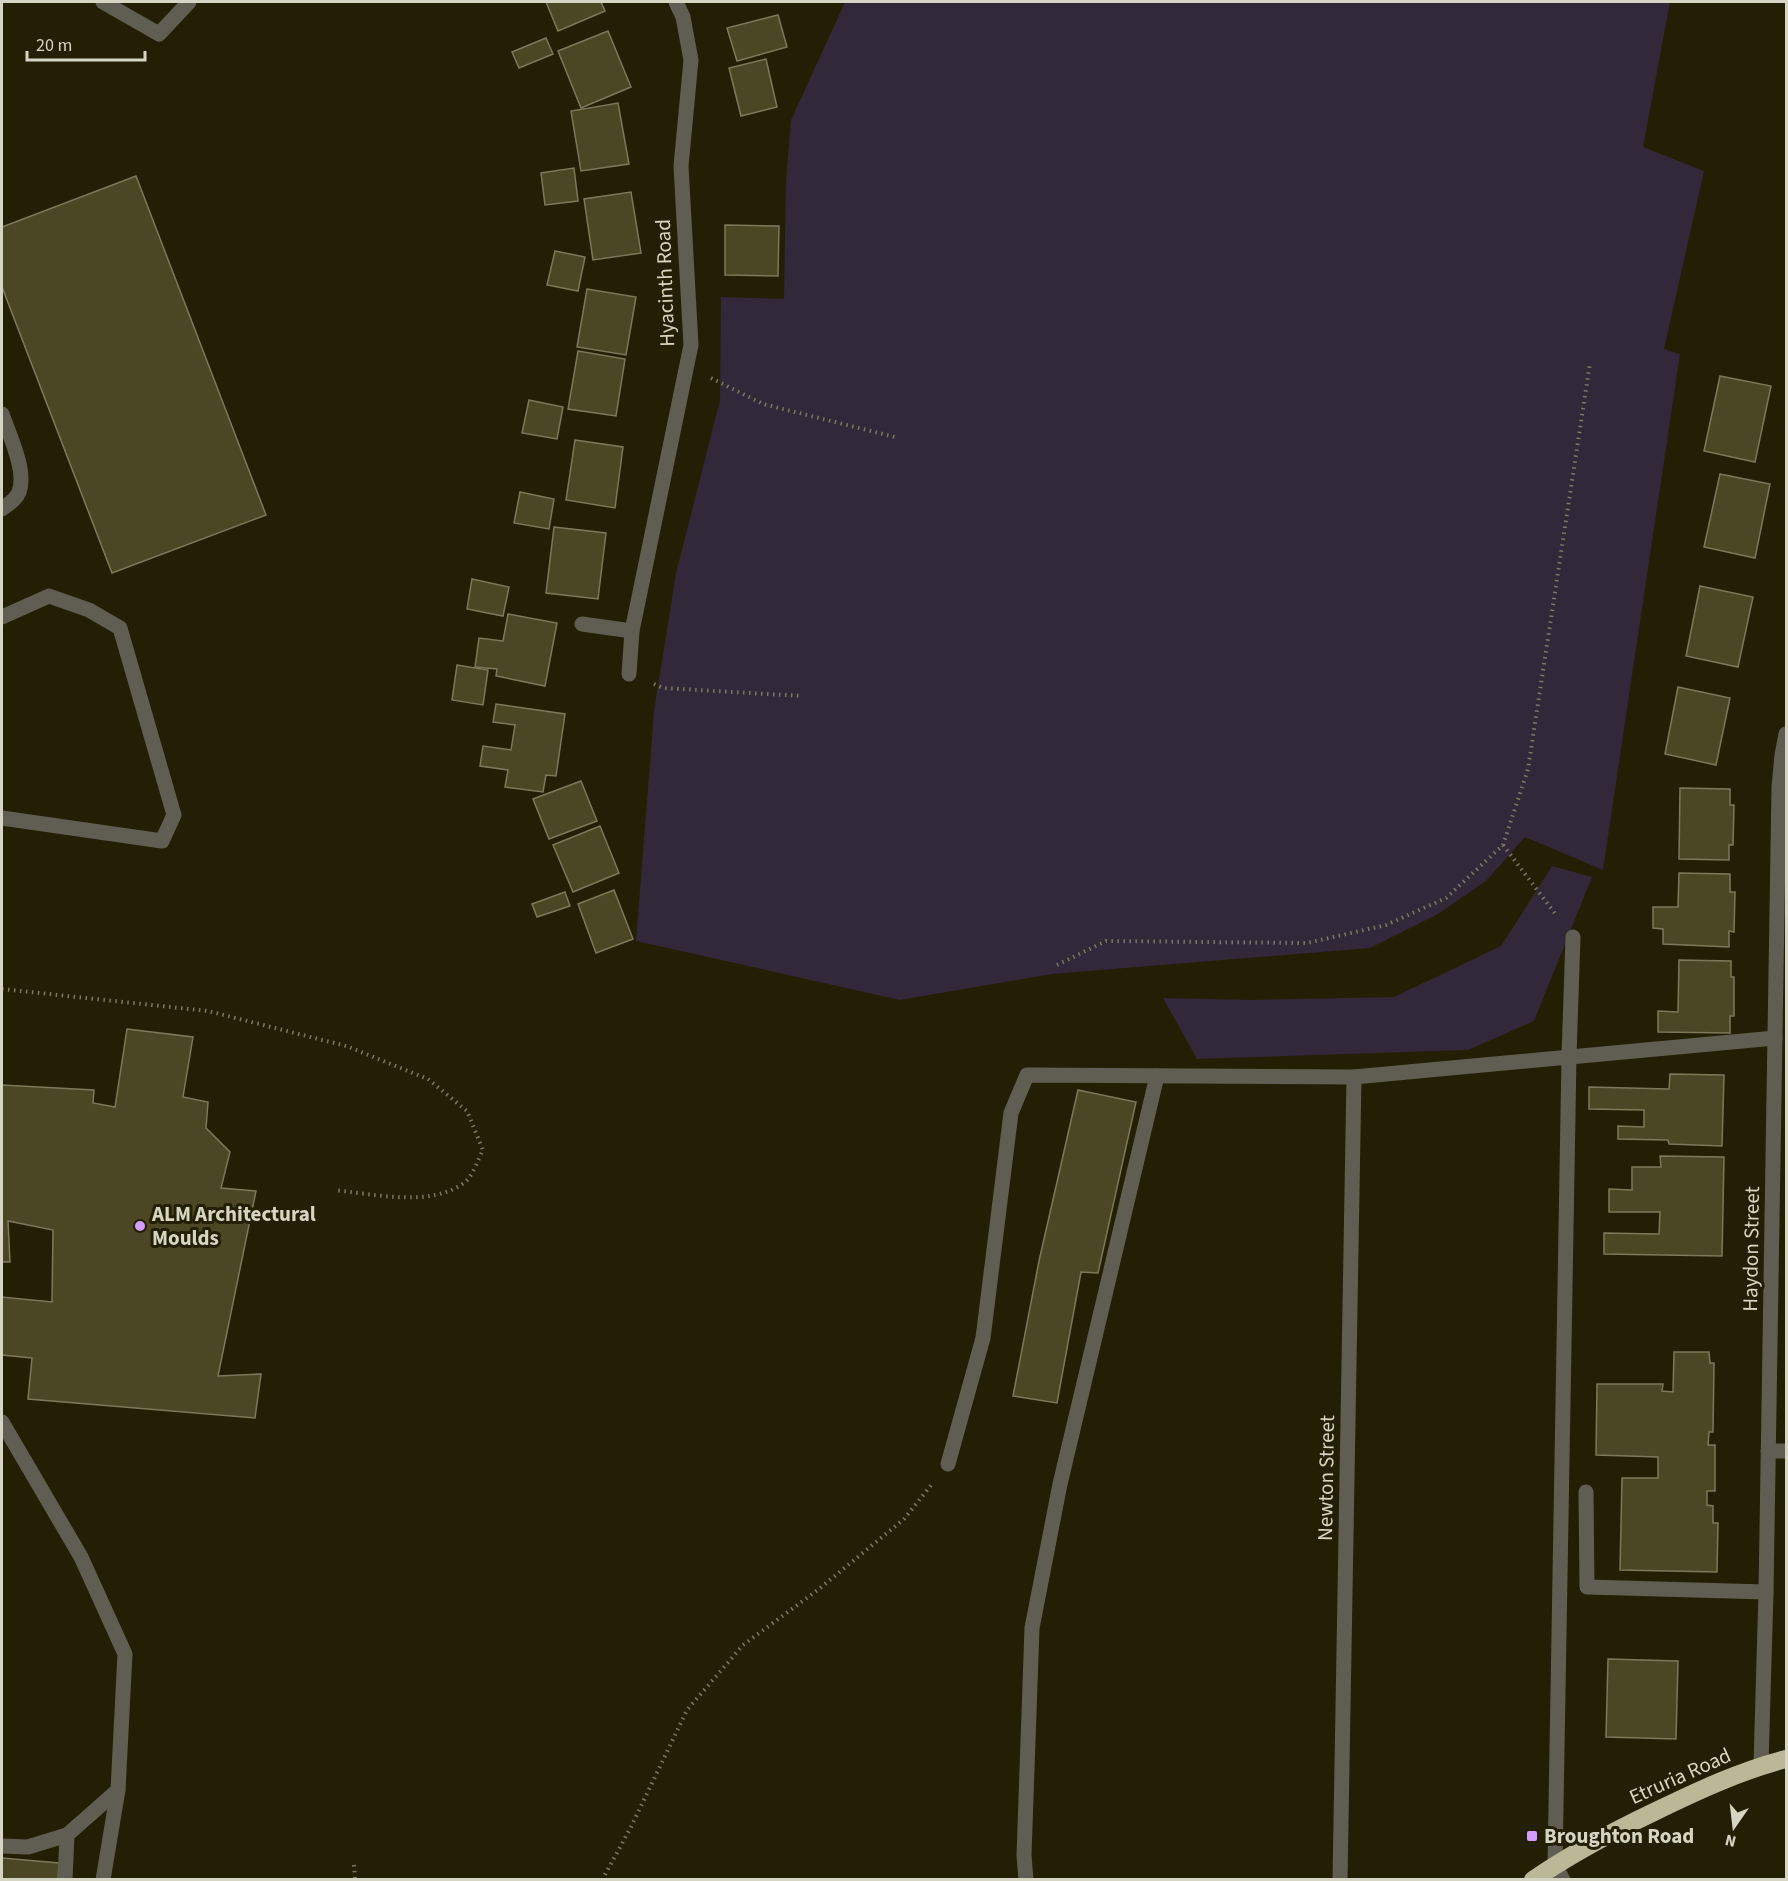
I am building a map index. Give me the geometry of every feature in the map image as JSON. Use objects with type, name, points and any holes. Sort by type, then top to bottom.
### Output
[{"type":"highway","name":"Etruria Road","points":[[1533,1880],[1559,1872],[1604,1836],[1689,1794],[1761,1765],[1786,1759]]},
{"type":"street","points":[[103,2],[159,34],[189,2]]},
{"type":"street","name":"Hyacinth Road","points":[[629,674],[632,631],[691,345],[681,166],[692,60],[683,17],[676,2]]},
{"type":"street","points":[[2,414],[18,462],[21,479],[19,493],[11,503],[2,508]]},
{"type":"street","points":[[2,617],[50,596],[89,610],[120,628],[174,815],[162,841],[2,818]]},
{"type":"street","points":[[582,624],[632,631]]},
{"type":"street","name":"Haydon Street","points":[[1761,1765],[1775,1038],[1786,734]]},
{"type":"street","points":[[1559,1872],[1569,1056],[1573,937]]},
{"type":"street","points":[[948,1464],[982,1338],[1011,1113],[1027,1075],[1354,1077],[1775,1038]]},
{"type":"street","points":[[1026,1880],[1024,1855],[1032,1628],[1060,1484],[1157,1076]]},
{"type":"street","name":"Newton Street","points":[[1340,1880],[1354,1077]]},
{"type":"street","points":[[2,1422],[81,1557],[125,1654],[118,1790],[103,1880]]},
{"type":"street","points":[[1768,1451],[1786,1451]]},
{"type":"street","points":[[1586,1492],[1587,1587],[1766,1592]]},
{"type":"street","points":[[2,1846],[28,1847],[67,1835],[118,1790]]},
{"type":"street","points":[[65,1880],[67,1835]]},
{"type":"path","points":[[1057,965],[1106,941],[1307,943],[1386,925],[1446,898],[1503,845],[1528,770],[1590,363]]},
{"type":"path","points":[[687,366],[762,404],[895,437]]},
{"type":"path","points":[[629,674],[663,688],[802,696]]},
{"type":"path","points":[[1503,845],[1573,937]]},
{"type":"path","points":[[2,989],[207,1011],[346,1046],[428,1079],[466,1111],[483,1150],[466,1181],[441,1195],[408,1197],[334,1190]]},
{"type":"path","points":[[602,1880],[631,1827],[687,1710],[743,1645],[819,1589],[904,1519],[948,1464]]},
{"type":"path","points":[[354,1864],[355,1880]]},
{"type":"shaded area","points":[[845,2],[1670,2],[1643,147],[1704,171],[1664,349],[1680,354],[1603,870],[1525,837],[1486,881],[1438,914],[1370,948],[1052,974],[900,1000],[636,941],[654,711],[676,573],[720,400],[721,297],[784,299],[786,180],[791,120]]},
{"type":"shaded area","points":[[1552,866],[1592,877],[1534,1021],[1468,1050],[1197,1059],[1163,998],[1252,1000],[1394,997],[1501,946]]},
{"type":"building","points":[[546,2],[601,2],[605,11],[558,31]]},
{"type":"building","points":[[778,15],[787,47],[737,61],[727,28]]},
{"type":"building","points":[[608,31],[631,87],[581,108],[558,51]]},
{"type":"building","points":[[546,38],[553,54],[519,68],[512,52]]},
{"type":"building","points":[[766,59],[777,107],[741,116],[729,68]]},
{"type":"building","points":[[618,103],[629,164],[581,171],[571,111]]},
{"type":"building","points":[[574,168],[578,201],[545,205],[541,173]]},
{"type":"building","points":[[136,176],[266,515],[112,573],[2,287],[2,227]]},
{"type":"building","points":[[631,192],[641,253],[593,260],[584,199]]},
{"type":"building","points":[[725,225],[779,226],[778,276],[725,275]]},
{"type":"building","points":[[555,251],[585,257],[578,291],[547,285]]},
{"type":"building","points":[[587,289],[636,297],[626,355],[577,347]]},
{"type":"building","points":[[578,351],[625,359],[616,416],[568,409]]},
{"type":"building","points":[[1720,376],[1771,386],[1755,462],[1704,451]]},
{"type":"building","points":[[529,400],[563,407],[557,439],[522,433]]},
{"type":"building","points":[[575,440],[623,447],[615,508],[566,500]]},
{"type":"building","points":[[1720,474],[1770,484],[1755,558],[1704,547]]},
{"type":"building","points":[[520,492],[554,499],[549,529],[514,523]]},
{"type":"building","points":[[554,527],[606,533],[598,599],[546,593]]},
{"type":"building","points":[[472,579],[509,587],[503,616],[467,609]]},
{"type":"building","points":[[1700,586],[1753,597],[1738,667],[1686,656]]},
{"type":"building","points":[[508,614],[557,623],[545,686],[496,676],[497,669],[475,667],[479,638],[503,641]]},
{"type":"building","points":[[457,665],[488,670],[483,705],[452,700]]},
{"type":"building","points":[[1678,687],[1730,698],[1716,765],[1665,754]]},
{"type":"building","points":[[496,704],[565,714],[556,776],[546,775],[543,792],[505,787],[508,770],[480,766],[483,746],[511,750],[515,725],[493,722]]},
{"type":"building","points":[[581,781],[597,821],[549,839],[533,799]]},
{"type":"building","points":[[1680,788],[1730,789],[1730,805],[1734,805],[1733,845],[1729,845],[1729,860],[1679,859]]},
{"type":"building","points":[[600,826],[619,873],[573,892],[553,845]]},
{"type":"building","points":[[1679,873],[1730,874],[1730,892],[1735,892],[1734,932],[1729,931],[1729,947],[1663,944],[1663,929],[1653,928],[1653,907],[1678,907]]},
{"type":"building","points":[[614,890],[633,939],[596,953],[578,904]]},
{"type":"building","points":[[565,892],[570,906],[537,917],[532,904]]},
{"type":"building","points":[[1679,960],[1731,961],[1731,977],[1734,977],[1734,1016],[1730,1016],[1730,1033],[1658,1032],[1658,1011],[1678,1012]]},
{"type":"building","name":"ALM Architectural Moulds","points":[[127,1029],[193,1037],[183,1097],[208,1102],[206,1128],[230,1152],[221,1188],[256,1191],[218,1376],[261,1374],[255,1418],[28,1399],[32,1358],[2,1355],[2,1297],[52,1302],[53,1230],[8,1221],[10,1262],[2,1262],[2,1085],[94,1090],[93,1103],[115,1107]]},
{"type":"building","points":[[1670,1074],[1724,1075],[1722,1146],[1669,1144],[1668,1140],[1618,1139],[1618,1126],[1644,1127],[1644,1110],[1589,1109],[1589,1087],[1669,1089]]},
{"type":"building","points":[[1078,1090],[1136,1102],[1098,1273],[1081,1272],[1057,1403],[1013,1396],[1039,1261]]},
{"type":"building","points":[[1660,1156],[1724,1157],[1722,1256],[1604,1254],[1604,1233],[1659,1234],[1660,1212],[1609,1212],[1609,1189],[1632,1190],[1632,1167],[1661,1167]]},
{"type":"building","points":[[1674,1352],[1709,1352],[1710,1363],[1714,1363],[1713,1432],[1709,1432],[1708,1445],[1715,1445],[1715,1491],[1707,1491],[1707,1505],[1713,1506],[1713,1523],[1718,1523],[1717,1572],[1620,1570],[1622,1478],[1658,1478],[1658,1457],[1596,1455],[1597,1384],[1663,1384],[1662,1391],[1673,1392]]},
{"type":"building","points":[[1608,1659],[1678,1661],[1676,1739],[1606,1737]]},
{"type":"building","points":[[2,1858],[59,1863],[58,1880],[2,1880]]},
{"type":"place","name":"ALM Architectural Moulds","points":[[140,1226]]},
{"type":"place","name":"Broughton Road","points":[[1532,1836]]}]
